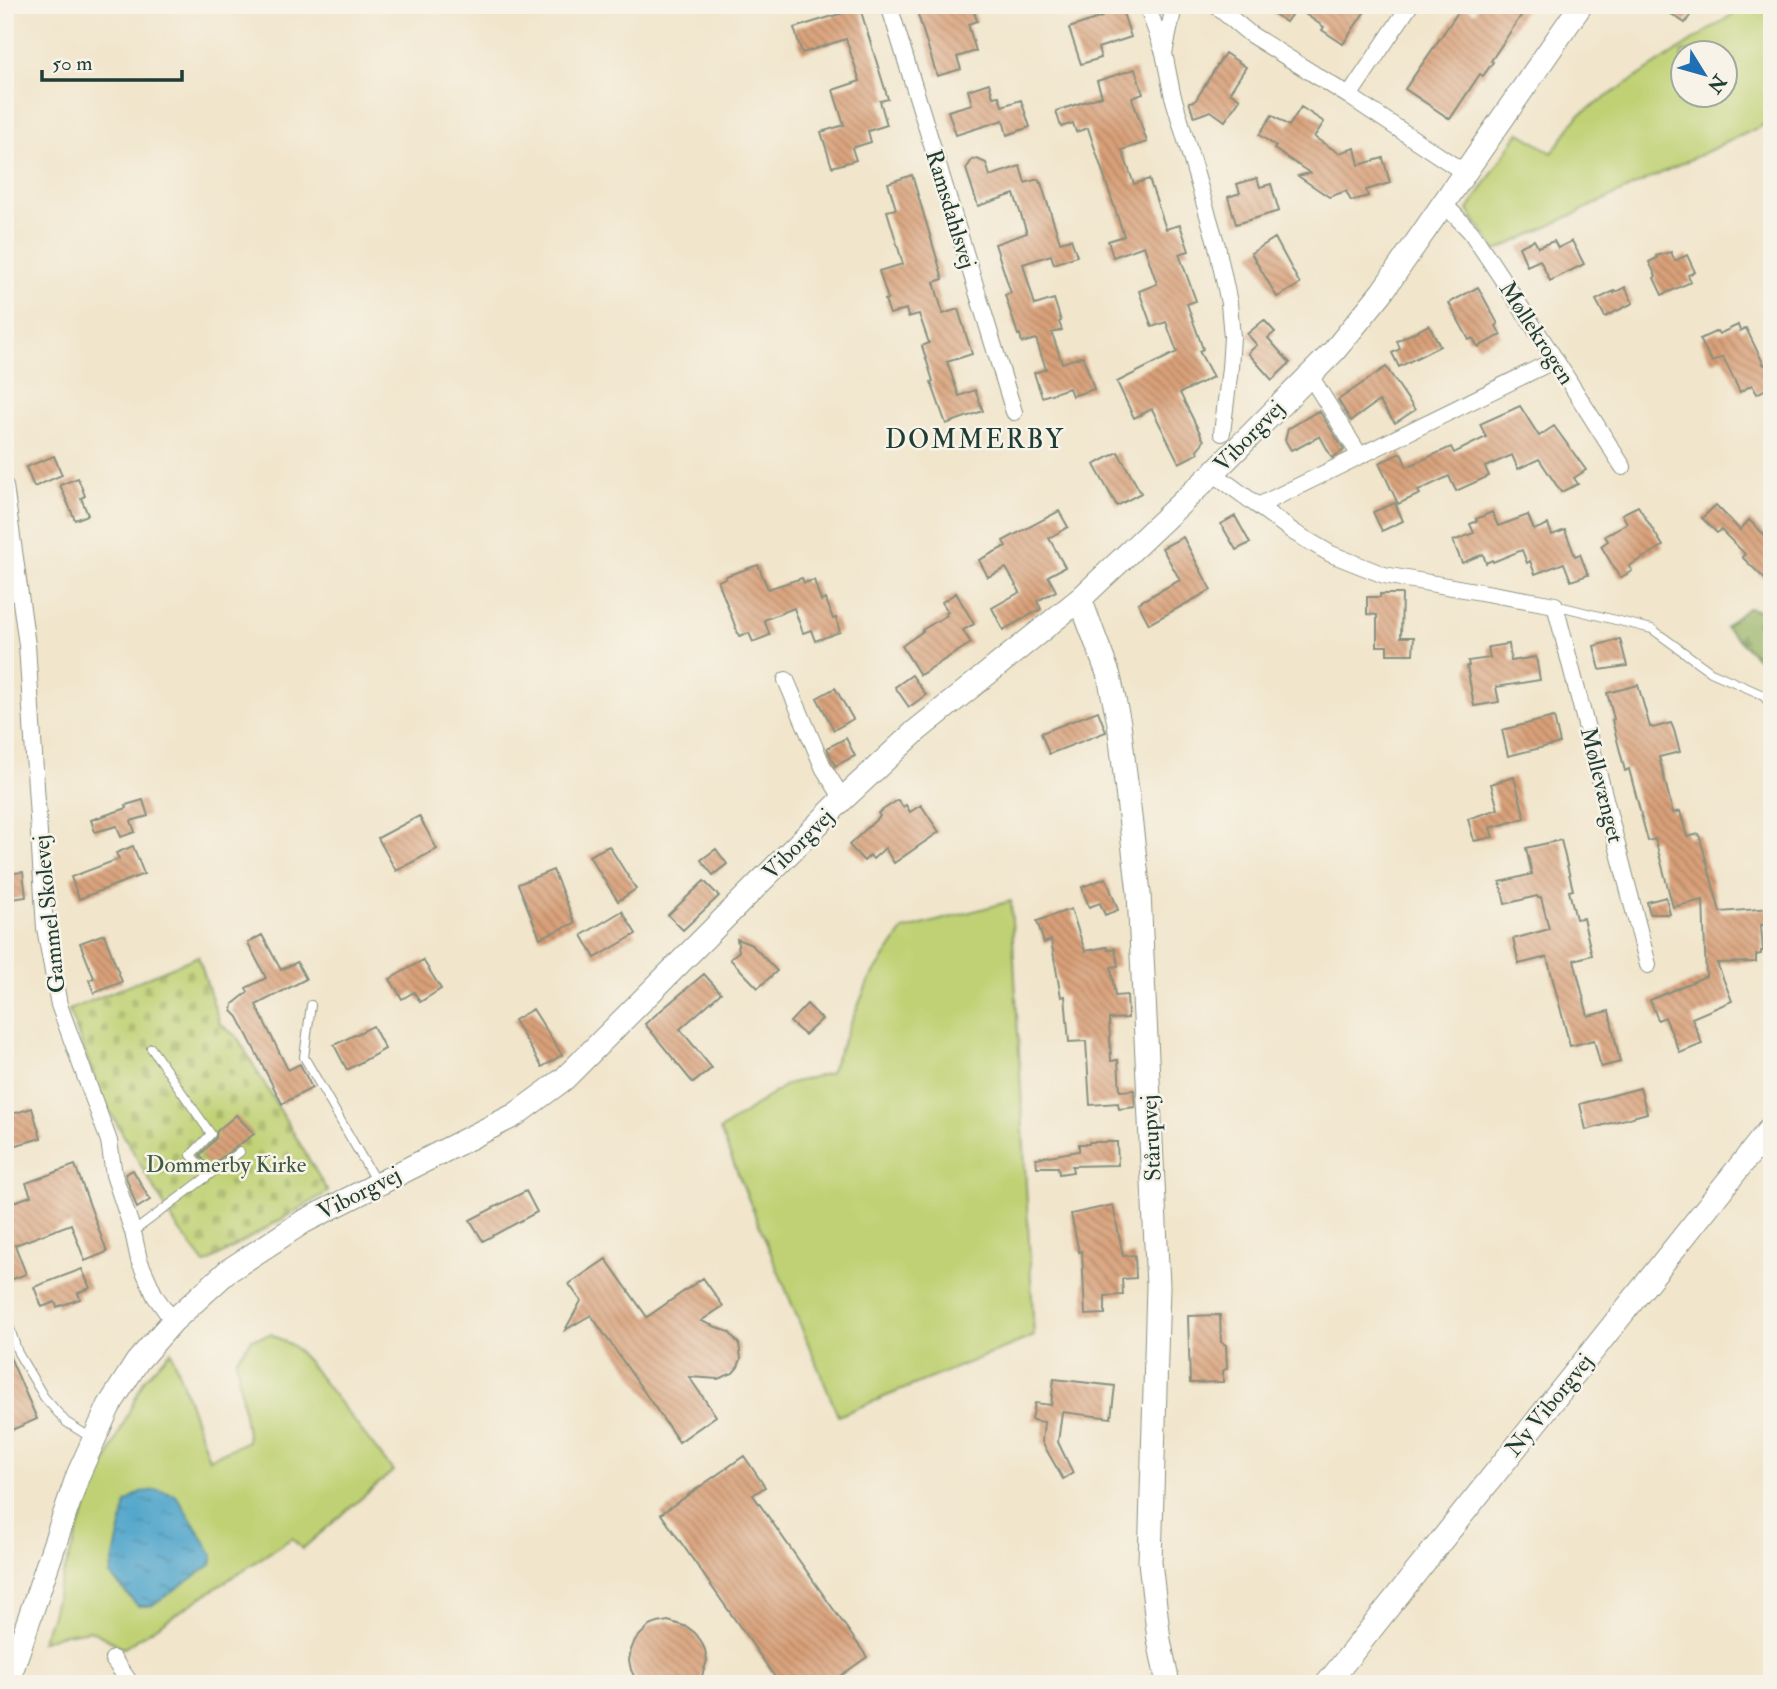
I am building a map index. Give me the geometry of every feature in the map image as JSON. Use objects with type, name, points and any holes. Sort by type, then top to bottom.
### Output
[{"type":"street","name":"Ramsdahlsvej","points":[[889,5],[1014,412]]},
{"type":"street","points":[[1147,5],[1164,53],[1172,93],[1217,246],[1229,303],[1232,337],[1222,432]]},
{"type":"street","points":[[1164,53],[1176,5]]},
{"type":"street","points":[[1215,5],[1250,34],[1465,173]]},
{"type":"street","points":[[1349,96],[1410,5]]},
{"type":"street","name":"Viborgvej","points":[[7,1684],[78,1475],[109,1406],[137,1362],[173,1321],[228,1271],[303,1222],[515,1115],[564,1079],[843,799],[916,731],[1080,599],[1213,473],[1334,351],[1382,292],[1581,5]]},
{"type":"street","name":"Møllekrogen","points":[[1444,204],[1471,232],[1623,467]]},
{"type":"street","points":[[1258,506],[1555,360]]},
{"type":"street","points":[[1309,374],[1360,456]]},
{"type":"street","points":[[1213,473],[1295,533],[1331,554],[1384,575],[1555,605]]},
{"type":"street","name":"Gammel Skolevej","points":[[5,486],[27,645],[44,914],[59,1005],[109,1142],[114,1175],[134,1232],[139,1260],[155,1296],[173,1321]]},
{"type":"street","name":"Stårupvej","points":[[1080,599],[1110,676],[1119,723],[1139,893],[1158,1286],[1150,1562],[1159,1640],[1168,1684]]},
{"type":"street","name":"Møllevænget","points":[[1555,605],[1648,965]]},
{"type":"street","name":"Viborgvej","points":[[786,680],[824,769],[843,799]]},
{"type":"street","name":"Ny Viborgvej","points":[[1327,1684],[1772,1125]]},
{"type":"street","points":[[113,1659],[131,1684]]},
{"type":"lane","points":[[1555,605],[1652,629],[1711,672],[1763,695],[1772,706]]},
{"type":"lane","points":[[311,1005],[304,1057],[377,1185]]},
{"type":"lane","points":[[151,1048],[211,1134],[191,1155],[201,1168],[212,1173]]},
{"type":"lane","points":[[134,1232],[240,1152]]},
{"type":"lane","points":[[5,1313],[18,1353],[44,1397],[66,1422],[94,1440]]},
{"type":"green space","points":[[1747,5],[1772,5],[1772,121],[1496,251],[1468,210],[1519,132],[1552,153],[1579,115],[1668,57],[1668,108],[1738,108],[1738,38],[1697,38]]},
{"type":"green space","points":[[1747,608],[1772,613],[1772,672],[1725,627]]},
{"type":"green space","points":[[1011,901],[1034,1336],[838,1416],[720,1130],[787,1084],[830,1073],[868,982],[903,930]]},
{"type":"green space","name":"Dommerby Kirke","points":[[198,956],[220,1024],[237,1037],[328,1192],[205,1264],[176,1226],[101,1096],[69,1010]]},
{"type":"green space","points":[[271,1334],[293,1346],[307,1361],[393,1471],[302,1549],[292,1538],[124,1648],[90,1630],[59,1635],[41,1642],[83,1517],[144,1380],[171,1351],[209,1459],[248,1441],[236,1360],[252,1339]]},
{"type":"water","points":[[158,1490],[176,1495],[213,1555],[211,1565],[151,1606],[138,1606],[110,1575],[126,1503],[140,1492]]},
{"type":"building","points":[[844,5],[859,5],[888,99],[880,101],[887,125],[868,131],[871,142],[852,148],[856,160],[832,167],[821,132],[844,125],[833,90],[860,81],[846,39],[802,53],[794,28],[846,12]]},
{"type":"building","points":[[915,5],[972,5],[977,21],[968,24],[976,51],[957,57],[961,69],[937,76]]},
{"type":"building","points":[[1262,5],[1369,5],[1343,44],[1296,8],[1286,22]]},
{"type":"building","points":[[1463,5],[1474,13],[1480,5],[1528,5],[1491,61],[1493,62],[1483,76],[1480,74],[1450,119],[1405,89]]},
{"type":"building","points":[[1658,5],[1697,5],[1685,23]]},
{"type":"building","points":[[1111,8],[1117,12],[1122,10],[1131,37],[1098,48],[1101,58],[1081,64],[1069,28],[1102,17],[1104,10]]},
{"type":"building","points":[[1225,53],[1246,67],[1230,92],[1240,99],[1225,121],[1211,111],[1194,117],[1189,102],[1195,101]]},
{"type":"building","points":[[1135,69],[1143,94],[1132,98],[1147,142],[1122,150],[1134,184],[1149,179],[1166,229],[1180,225],[1189,251],[1179,254],[1196,301],[1187,304],[1203,349],[1199,351],[1213,377],[1180,393],[1204,441],[1197,450],[1199,453],[1179,463],[1152,409],[1134,418],[1117,382],[1177,352],[1166,322],[1152,327],[1139,291],[1157,284],[1144,246],[1113,257],[1108,241],[1124,236],[1088,128],[1076,132],[1073,123],[1061,127],[1056,111],[1102,96],[1097,81]]},
{"type":"building","points":[[989,83],[993,97],[999,96],[1002,106],[1021,100],[1030,127],[1007,135],[1003,120],[956,135],[948,111],[972,104],[968,90]]},
{"type":"building","points":[[1301,107],[1324,122],[1314,137],[1339,153],[1355,148],[1359,165],[1383,158],[1390,183],[1366,190],[1368,196],[1351,201],[1346,191],[1329,197],[1298,176],[1310,173],[1274,149],[1276,146],[1259,135],[1272,115],[1289,126]]},
{"type":"building","points":[[972,160],[986,163],[990,176],[1020,166],[1025,183],[1038,179],[1060,242],[1071,239],[1077,256],[1054,264],[1051,255],[1023,264],[1035,305],[1054,299],[1062,330],[1052,333],[1062,363],[1083,356],[1094,389],[1072,396],[1069,388],[1042,397],[1034,373],[1046,369],[1036,339],[1022,343],[1020,334],[1018,335],[1005,295],[1011,293],[995,244],[1027,233],[1014,194],[978,206],[966,169]]},
{"type":"building","points":[[912,175],[943,279],[934,282],[943,314],[958,309],[972,354],[947,362],[959,396],[975,390],[983,411],[946,424],[922,346],[929,343],[919,314],[908,317],[906,309],[890,314],[879,271],[903,264],[887,211],[896,209],[888,183]]},
{"type":"building","points":[[1257,178],[1260,187],[1271,184],[1279,211],[1236,224],[1228,197],[1240,193],[1237,184]]},
{"type":"building","points":[[1275,238],[1300,284],[1277,297],[1251,253]]},
{"type":"building","points":[[1534,240],[1538,247],[1554,241],[1558,248],[1572,241],[1584,264],[1550,281],[1540,260],[1527,266],[1519,247]]},
{"type":"building","points":[[1671,252],[1675,261],[1687,255],[1695,272],[1688,275],[1691,282],[1662,295],[1649,262],[1657,258],[1656,256]]},
{"type":"building","points":[[1478,287],[1501,335],[1478,347],[1473,338],[1469,340],[1449,303]]},
{"type":"building","points":[[1625,287],[1633,303],[1605,317],[1596,300]]},
{"type":"building","points":[[1264,320],[1275,332],[1268,338],[1290,363],[1272,380],[1248,353],[1257,345],[1247,334]]},
{"type":"building","points":[[1429,325],[1440,346],[1399,367],[1392,353],[1400,349],[1397,341]]},
{"type":"building","points":[[1738,325],[1740,331],[1746,328],[1764,365],[1772,361],[1772,386],[1757,394],[1752,385],[1740,392],[1723,357],[1712,362],[1700,339]]},
{"type":"building","points":[[1386,367],[1415,410],[1395,423],[1379,401],[1351,421],[1338,400]]},
{"type":"building","points":[[1520,406],[1539,436],[1554,426],[1586,470],[1574,478],[1578,484],[1561,492],[1539,459],[1518,469],[1512,455],[1485,467],[1489,476],[1456,491],[1449,476],[1398,504],[1379,463],[1401,453],[1407,467],[1451,447],[1454,453],[1486,437],[1480,424]]},
{"type":"building","points":[[1318,411],[1344,450],[1332,458],[1320,436],[1291,450],[1285,440],[1288,429]]},
{"type":"building","points":[[1118,452],[1141,493],[1117,506],[1094,465]]},
{"type":"building","points":[[54,456],[62,475],[34,487],[26,467]]},
{"type":"building","points":[[78,478],[85,496],[81,498],[88,515],[75,520],[60,485]]},
{"type":"building","points":[[1395,503],[1403,521],[1382,531],[1373,512]]},
{"type":"building","points":[[1716,505],[1740,530],[1749,520],[1772,542],[1772,586],[1742,557],[1745,554],[1721,530],[1717,533],[1702,518]]},
{"type":"building","points":[[1638,506],[1663,546],[1629,566],[1632,571],[1620,578],[1601,546],[1608,541],[1605,536],[1627,523],[1622,514]]},
{"type":"building","points":[[1059,511],[1068,527],[1049,538],[1065,567],[1048,576],[1056,591],[1037,601],[1041,609],[1003,630],[992,608],[1020,592],[1006,568],[988,577],[979,560],[1006,546],[1003,541]]},
{"type":"building","points":[[1492,512],[1498,526],[1528,515],[1534,530],[1548,524],[1552,535],[1565,530],[1575,556],[1580,554],[1588,575],[1571,581],[1564,563],[1535,574],[1522,550],[1493,562],[1492,560],[1486,563],[1483,554],[1462,563],[1453,541],[1474,533],[1470,524]]},
{"type":"building","points":[[1235,516],[1250,543],[1236,550],[1221,524]]},
{"type":"building","points":[[1183,537],[1211,590],[1149,624],[1138,603],[1180,580],[1162,548]]},
{"type":"building","points":[[758,565],[768,589],[802,578],[804,583],[814,580],[821,601],[826,599],[840,632],[815,641],[811,630],[803,633],[794,608],[764,620],[770,635],[753,642],[749,633],[739,636],[718,581]]},
{"type":"building","points":[[956,593],[974,624],[963,630],[971,643],[920,675],[902,646],[947,615],[942,602]]},
{"type":"building","points":[[1380,594],[1402,594],[1401,637],[1414,637],[1413,654],[1387,654],[1387,646],[1377,646],[1377,615],[1367,614],[1367,597],[1380,597]]},
{"type":"building","points":[[1620,639],[1627,666],[1600,670],[1594,646]]},
{"type":"building","points":[[1509,644],[1511,661],[1536,657],[1540,680],[1496,687],[1499,702],[1474,706],[1468,661],[1490,658],[1488,647]]},
{"type":"building","points":[[912,675],[926,695],[909,707],[895,687]]},
{"type":"building","points":[[1638,685],[1650,727],[1671,723],[1674,730],[1680,752],[1659,757],[1673,813],[1680,811],[1687,837],[1699,834],[1720,912],[1772,908],[1772,924],[1761,925],[1763,951],[1756,955],[1756,962],[1717,963],[1732,1001],[1692,1018],[1702,1044],[1680,1053],[1665,1017],[1658,1020],[1650,1000],[1706,976],[1703,900],[1673,907],[1655,839],[1648,841],[1629,769],[1625,771],[1607,693]]},
{"type":"building","points":[[835,688],[853,719],[834,730],[817,698]]},
{"type":"building","points":[[1098,711],[1106,732],[1049,754],[1041,733]]},
{"type":"building","points":[[1554,717],[1560,743],[1508,756],[1502,730]]},
{"type":"building","points":[[846,738],[855,756],[835,766],[827,748]]},
{"type":"building","points":[[1514,777],[1525,818],[1490,828],[1493,837],[1474,841],[1468,819],[1498,809],[1491,784]]},
{"type":"building","points":[[143,800],[148,816],[131,821],[135,832],[121,837],[117,826],[95,832],[91,820]]},
{"type":"building","points":[[898,800],[903,807],[906,805],[910,812],[921,805],[939,832],[894,863],[885,848],[873,859],[870,855],[864,861],[849,845],[880,816],[878,813]]},
{"type":"building","points":[[419,816],[437,849],[396,871],[378,838]]},
{"type":"building","points":[[1561,840],[1573,890],[1569,891],[1576,919],[1583,918],[1592,955],[1574,960],[1588,1016],[1609,1011],[1620,1062],[1601,1067],[1594,1040],[1570,1046],[1547,957],[1519,964],[1513,939],[1549,929],[1541,897],[1505,904],[1500,882],[1532,874],[1526,848]]},
{"type":"building","points":[[133,846],[144,874],[79,899],[71,877],[119,859],[116,853]]},
{"type":"building","points":[[609,846],[636,889],[618,901],[589,856]]},
{"type":"building","points":[[716,849],[727,864],[713,875],[701,860]]},
{"type":"building","points":[[553,870],[575,923],[540,938],[518,884]]},
{"type":"building","points":[[23,872],[26,897],[5,900],[5,874]]},
{"type":"building","points":[[1106,878],[1118,910],[1105,915],[1100,903],[1089,907],[1082,887]]},
{"type":"building","points":[[704,881],[719,896],[683,930],[668,915]]},
{"type":"building","points":[[1666,897],[1670,914],[1650,914],[1647,902]]},
{"type":"building","points":[[1071,909],[1085,951],[1115,948],[1118,966],[1111,967],[1115,996],[1127,995],[1128,1018],[1109,1019],[1111,1061],[1118,1060],[1120,1091],[1134,1090],[1135,1107],[1119,1109],[1118,1103],[1090,1105],[1086,1041],[1069,1042],[1065,996],[1061,997],[1051,940],[1044,943],[1037,921]]},
{"type":"building","points":[[622,911],[636,934],[595,958],[582,935]]},
{"type":"building","points":[[104,934],[122,982],[94,993],[89,980],[94,978],[80,943]]},
{"type":"building","points":[[262,935],[281,970],[297,962],[306,979],[256,1005],[288,1070],[300,1064],[312,1088],[282,1104],[238,1017],[232,1011],[233,1004],[248,992],[246,988],[266,978],[248,943]]},
{"type":"building","points":[[737,939],[752,945],[777,971],[758,988],[730,959],[739,951]]},
{"type":"building","points":[[423,960],[441,989],[420,1002],[414,992],[402,999],[390,979]]},
{"type":"building","points":[[704,974],[721,993],[680,1029],[712,1068],[693,1083],[645,1024]]},
{"type":"building","points":[[807,1004],[822,1019],[805,1035],[790,1022]]},
{"type":"building","points":[[533,1009],[562,1055],[542,1067],[514,1020]]},
{"type":"building","points":[[373,1026],[385,1049],[347,1070],[334,1045]]},
{"type":"building","points":[[1640,1088],[1647,1113],[1586,1130],[1580,1104]]},
{"type":"building","points":[[32,1108],[41,1138],[10,1147],[5,1130],[5,1116]]},
{"type":"building","name":"Dommerby Kirke","points":[[236,1115],[254,1134],[211,1165],[206,1163],[200,1155],[216,1138],[217,1131]]},
{"type":"building","points":[[1117,1142],[1118,1165],[1072,1166],[1073,1172],[1059,1174],[1058,1167],[1037,1167],[1036,1158],[1079,1151],[1079,1144]]},
{"type":"building","points":[[75,1165],[107,1252],[85,1261],[71,1224],[15,1245],[26,1274],[5,1282],[5,1205],[31,1196],[26,1183]]},
{"type":"building","points":[[133,1170],[150,1200],[137,1208],[125,1174]]},
{"type":"building","points":[[526,1191],[537,1212],[483,1241],[470,1220]]},
{"type":"building","points":[[1113,1205],[1123,1256],[1135,1255],[1136,1278],[1122,1279],[1123,1295],[1105,1296],[1105,1314],[1085,1315],[1082,1251],[1079,1252],[1071,1214]]},
{"type":"building","points":[[606,1259],[647,1317],[703,1278],[723,1306],[701,1321],[729,1332],[739,1344],[741,1359],[733,1373],[718,1379],[689,1377],[716,1416],[679,1442],[591,1315],[565,1330],[581,1301],[569,1284]]},
{"type":"building","points":[[82,1269],[90,1288],[78,1293],[80,1299],[57,1307],[55,1302],[42,1307],[34,1287]]},
{"type":"building","points":[[1220,1315],[1221,1342],[1226,1345],[1227,1368],[1223,1371],[1223,1382],[1190,1383],[1188,1316]]},
{"type":"building","points":[[5,1346],[37,1419],[5,1433]]},
{"type":"building","points":[[1054,1379],[1115,1386],[1111,1418],[1062,1412],[1058,1442],[1073,1473],[1063,1479],[1042,1442],[1044,1422],[1032,1420],[1035,1403],[1051,1405]]},
{"type":"building","points":[[744,1456],[765,1487],[753,1495],[867,1657],[829,1684],[780,1684],[661,1514]]},
{"type":"building","points":[[668,1621],[687,1627],[701,1641],[707,1660],[701,1679],[698,1684],[638,1684],[629,1660],[635,1640],[649,1626]]},
{"type":"district","name":"DOMMERBY","points":[[975,440]]}]
